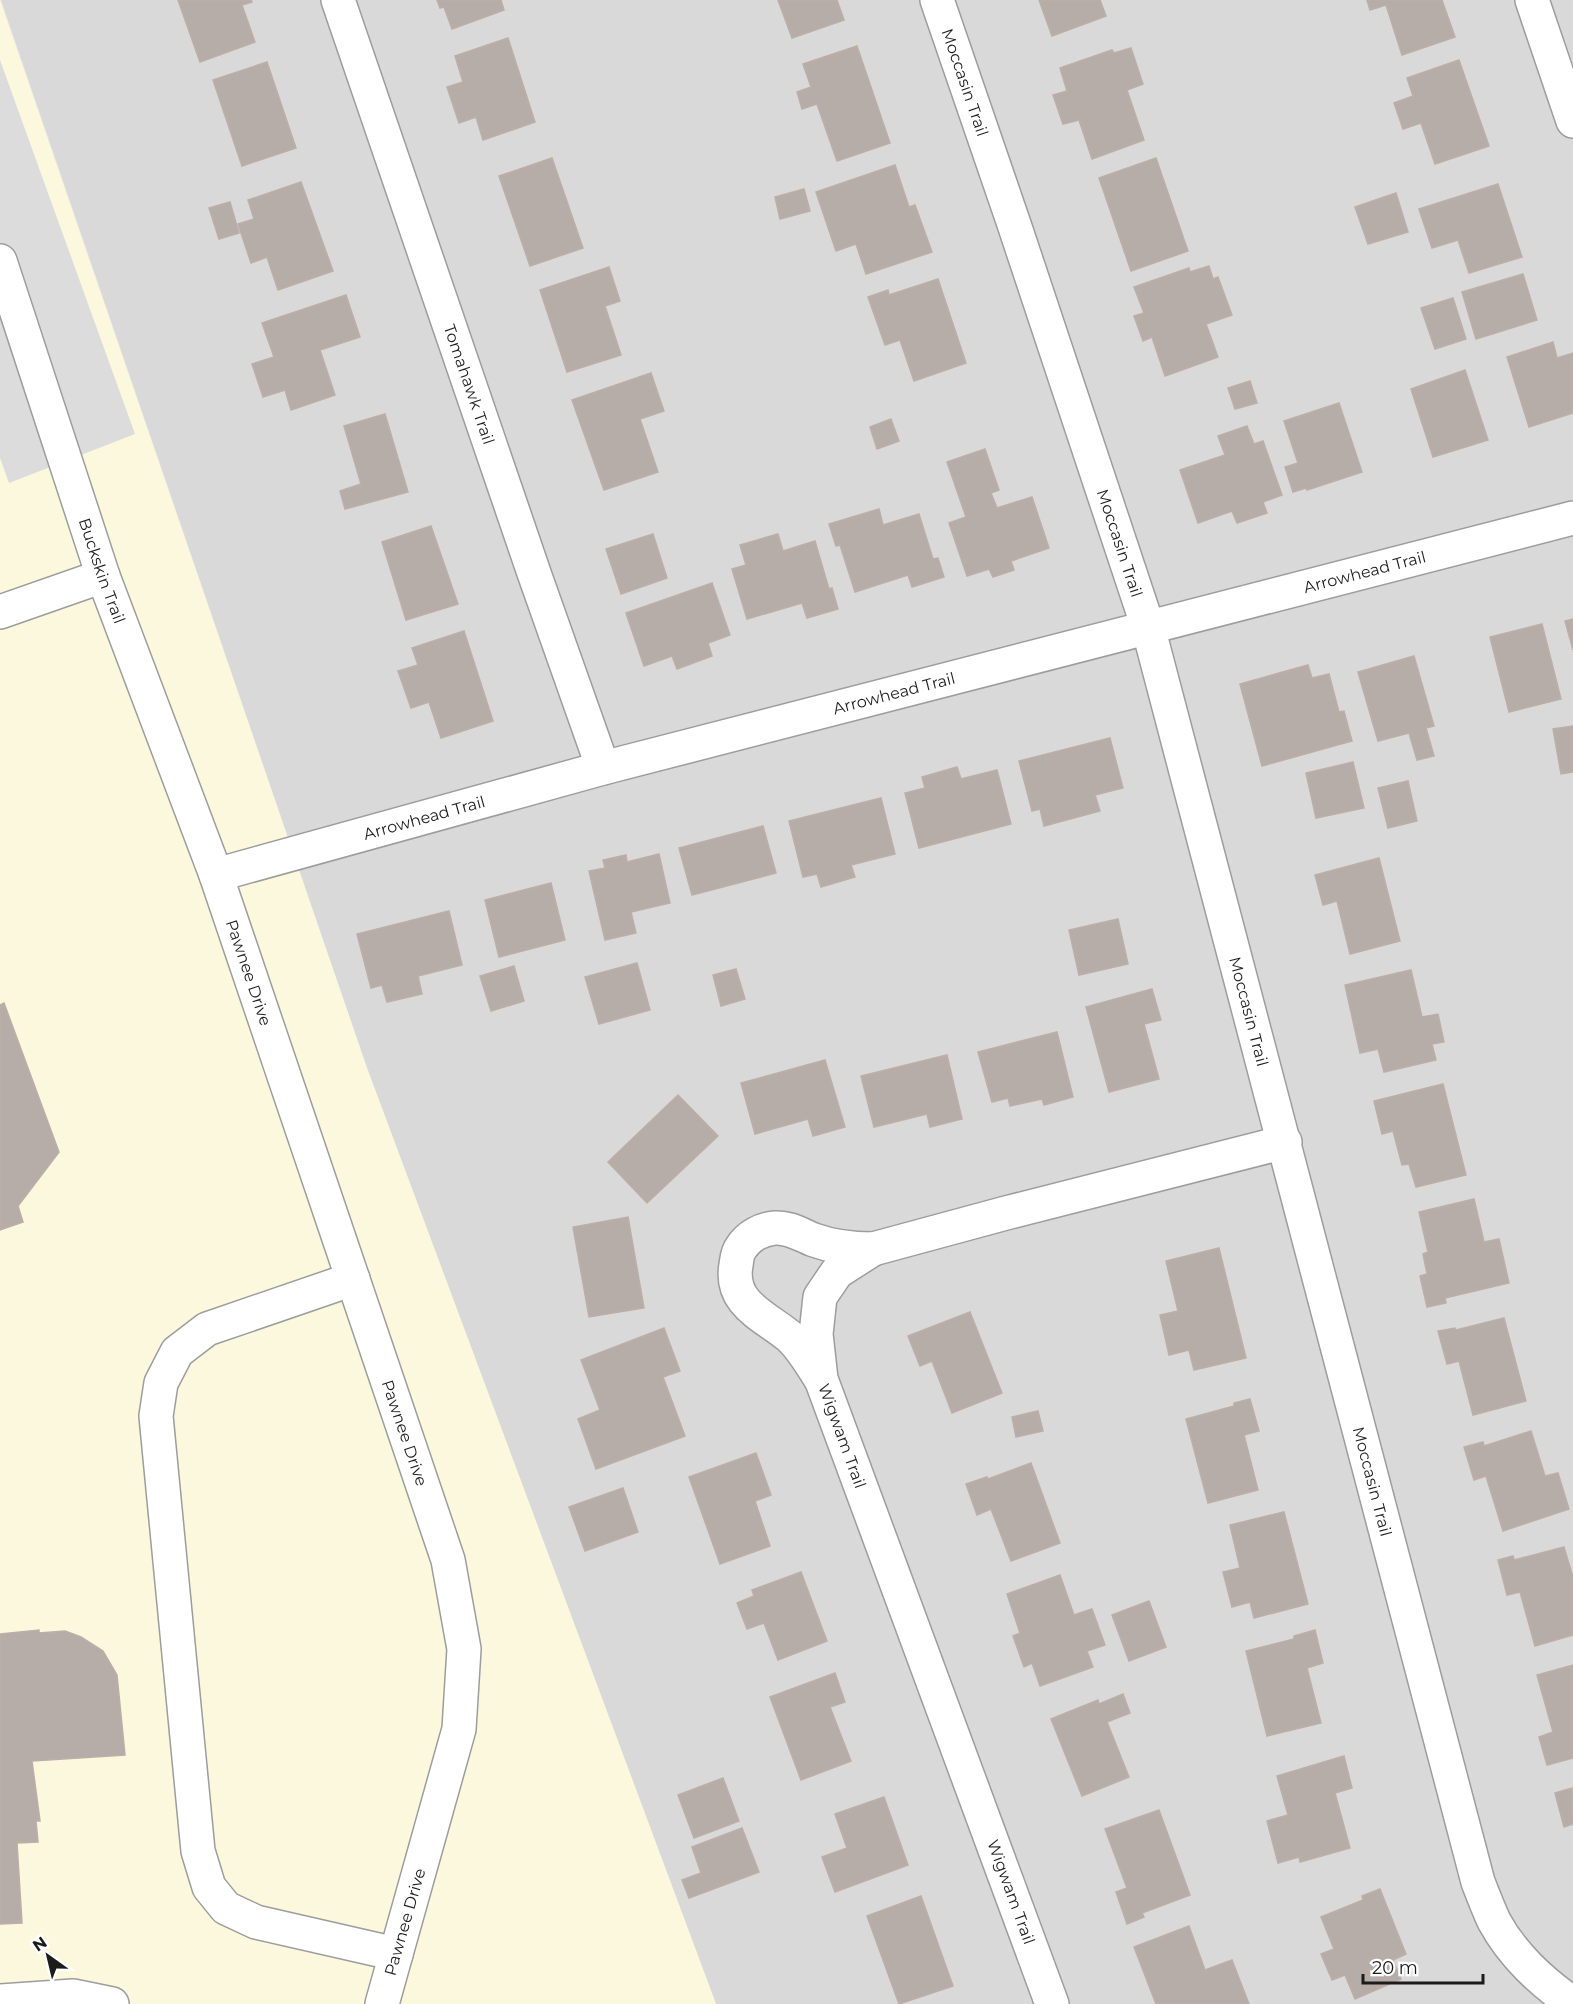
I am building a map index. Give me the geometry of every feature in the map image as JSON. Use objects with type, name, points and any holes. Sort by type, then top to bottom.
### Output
[{"type":"street","name":"Tomahawk Trail","points":[[338,0],[526,551],[603,768]]},
{"type":"street","name":"Moccasin Trail","points":[[938,0],[1148,627],[1478,1882],[1494,1921],[1518,1958],[1545,1985],[1573,2004]]},
{"type":"street","points":[[1532,0],[1573,122]]},
{"type":"street","name":"Buckskin Trail","points":[[0,261],[103,576],[216,875]]},
{"type":"street","name":"Arrowhead Trail","points":[[216,875],[603,768],[1573,518]]},
{"type":"street","points":[[0,612],[103,576]]},
{"type":"street","name":"Pawnee Drive","points":[[216,875],[448,1560],[464,1649],[459,1729],[381,2004]]},
{"type":"street","name":"Wigwam Trail","points":[[1053,2004],[821,1379],[816,1334],[820,1297],[837,1272],[873,1249],[1285,1142]]},
{"type":"street","points":[[821,1379],[808,1358],[791,1339],[741,1299],[734,1278],[738,1252],[752,1236],[763,1230],[776,1228],[792,1230],[816,1241],[854,1250],[873,1249]]},
{"type":"street","points":[[353,1279],[207,1329],[177,1352],[161,1383],[156,1416],[198,1851],[209,1887],[226,1908],[256,1922],[396,1954]]},
{"type":"street","points":[[0,2001],[73,1995],[112,2004]]},
{"type":"shaded area","points":[[0,0],[367,1068],[716,2004],[0,2004]]},
{"type":"shaded area","points":[[1,0],[1573,0],[1573,2004],[716,2004],[367,1068]]},
{"type":"shaded area","points":[[0,60],[135,434],[9,483],[0,458]]},
{"type":"building","points":[[178,0],[251,0],[252,2],[242,5],[255,42],[200,62]]},
{"type":"building","points":[[437,0],[501,0],[504,10],[452,29],[444,7],[440,8]]},
{"type":"building","points":[[778,0],[837,0],[844,20],[792,38]]},
{"type":"building","points":[[1039,0],[1100,0],[1106,16],[1052,36]]},
{"type":"building","points":[[1367,0],[1442,0],[1455,37],[1402,55],[1386,5],[1370,10]]},
{"type":"building","points":[[508,38],[535,122],[483,140],[476,117],[459,123],[447,87],[463,82],[455,56]]},
{"type":"building","points":[[857,46],[890,143],[837,161],[817,104],[802,109],[797,92],[811,87],[803,64]]},
{"type":"building","points":[[1131,48],[1143,84],[1127,90],[1144,140],[1092,159],[1079,120],[1063,124],[1053,95],[1067,91],[1060,68],[1112,50],[1114,53]]},
{"type":"building","points":[[1459,60],[1489,146],[1435,164],[1421,123],[1403,129],[1394,103],[1413,96],[1407,78]]},
{"type":"building","points":[[267,62],[296,148],[242,166],[213,80]]},
{"type":"building","points":[[552,158],[583,248],[530,266],[499,176]]},
{"type":"building","points":[[1156,158],[1188,251],[1131,271],[1099,178]]},
{"type":"building","points":[[895,165],[909,207],[915,205],[932,252],[866,274],[856,244],[836,251],[816,192]]},
{"type":"building","points":[[301,182],[333,271],[278,290],[267,257],[251,263],[238,224],[254,219],[248,200]]},
{"type":"building","points":[[1498,184],[1522,257],[1469,273],[1458,240],[1432,248],[1419,209]]},
{"type":"building","points":[[804,189],[810,211],[780,219],[775,197]]},
{"type":"building","points":[[1396,193],[1408,232],[1368,244],[1355,207]]},
{"type":"building","points":[[230,202],[239,233],[219,239],[209,208]]},
{"type":"building","points":[[1209,266],[1213,279],[1218,277],[1232,315],[1206,324],[1218,357],[1165,376],[1152,337],[1143,341],[1134,316],[1144,313],[1134,287],[1189,268],[1190,272]]},
{"type":"building","points":[[609,267],[620,301],[605,306],[621,355],[567,372],[540,290]]},
{"type":"building","points":[[1523,274],[1537,320],[1476,339],[1462,292]]},
{"type":"building","points":[[938,279],[966,363],[914,381],[900,340],[885,345],[868,297],[888,290],[889,295]]},
{"type":"building","points":[[346,295],[360,337],[320,350],[335,395],[291,410],[285,390],[263,397],[252,364],[274,357],[262,323]]},
{"type":"building","points":[[1453,298],[1466,339],[1435,349],[1421,308]]},
{"type":"building","points":[[1553,342],[1557,358],[1573,353],[1573,413],[1529,427],[1507,357]]},
{"type":"building","points":[[1465,370],[1488,440],[1433,457],[1411,389]]},
{"type":"building","points":[[651,373],[664,411],[640,419],[658,472],[604,490],[572,400]]},
{"type":"building","points":[[1250,381],[1257,403],[1235,409],[1228,388]]},
{"type":"building","points":[[1339,403],[1362,472],[1307,490],[1306,488],[1293,492],[1285,467],[1298,463],[1284,421]]},
{"type":"building","points":[[385,414],[408,492],[345,509],[340,491],[361,484],[344,426]]},
{"type":"building","points":[[891,419],[899,441],[877,449],[870,427]]},
{"type":"building","points":[[1247,426],[1254,444],[1263,441],[1282,495],[1263,502],[1267,513],[1237,523],[1232,511],[1198,523],[1180,470],[1225,455],[1218,436]]},
{"type":"building","points":[[985,449],[999,490],[991,493],[997,508],[1032,497],[1049,548],[1011,561],[1014,570],[993,577],[989,569],[967,576],[949,523],[966,517],[947,462]]},
{"type":"building","points":[[879,509],[883,525],[919,514],[933,559],[938,558],[944,577],[912,587],[908,575],[855,592],[840,545],[836,546],[829,524]]},
{"type":"building","points":[[431,526],[458,604],[406,620],[382,542]]},
{"type":"building","points":[[653,534],[667,578],[621,594],[606,549]]},
{"type":"building","points":[[778,534],[783,551],[815,541],[829,589],[832,588],[838,609],[807,618],[802,603],[747,619],[732,569],[746,565],[740,545]]},
{"type":"building","points":[[712,583],[730,635],[708,643],[712,656],[677,669],[672,656],[644,666],[626,613]]},
{"type":"building","points":[[1573,619],[1573,650],[1565,621]]},
{"type":"building","points":[[1542,624],[1561,699],[1509,712],[1490,637]]},
{"type":"building","points":[[464,631],[493,721],[441,738],[429,702],[411,708],[398,671],[418,665],[412,648]]},
{"type":"building","points":[[1414,656],[1434,726],[1426,728],[1434,756],[1417,760],[1409,733],[1378,741],[1358,672]]},
{"type":"building","points":[[1308,665],[1312,678],[1329,674],[1339,712],[1344,711],[1352,741],[1262,766],[1240,684]]},
{"type":"building","points":[[1573,726],[1573,772],[1561,774],[1553,729]]},
{"type":"building","points":[[1110,738],[1123,788],[1095,795],[1100,811],[1044,826],[1040,809],[1032,811],[1019,761]]},
{"type":"building","points":[[1353,762],[1364,808],[1316,818],[1306,773]]},
{"type":"building","points":[[957,767],[961,779],[997,770],[1011,824],[919,848],[905,793],[925,788],[922,777]]},
{"type":"building","points":[[1408,781],[1417,821],[1388,828],[1378,788]]},
{"type":"building","points":[[881,798],[895,854],[851,865],[855,877],[821,887],[817,874],[803,877],[789,821]]},
{"type":"building","points":[[763,826],[776,873],[692,895],[679,848]]},
{"type":"building","points":[[659,854],[670,903],[631,912],[636,933],[605,940],[589,871],[605,868],[603,860],[626,855],[627,862]]},
{"type":"building","points":[[1379,858],[1400,941],[1350,954],[1337,901],[1323,905],[1315,875]]},
{"type":"building","points":[[551,883],[565,940],[499,957],[485,900]]},
{"type":"building","points":[[449,911],[462,965],[418,976],[422,994],[387,1002],[382,985],[371,988],[357,934]]},
{"type":"building","points":[[1118,919],[1128,964],[1079,975],[1069,930]]},
{"type":"building","points":[[637,963],[650,1010],[599,1024],[585,977]]},
{"type":"building","points":[[514,966],[524,1001],[491,1011],[480,976]]},
{"type":"building","points":[[736,969],[745,999],[721,1006],[713,975]]},
{"type":"building","points":[[1411,970],[1422,1017],[1438,1014],[1444,1042],[1432,1044],[1436,1060],[1384,1072],[1378,1049],[1360,1053],[1345,985]]},
{"type":"building","points":[[1152,989],[1161,1020],[1144,1024],[1159,1079],[1109,1092],[1086,1007]]},
{"type":"building","points":[[4,1003],[59,1152],[18,1206],[23,1222],[0,1230],[0,1005]]},
{"type":"building","points":[[1057,1032],[1073,1097],[1044,1105],[1042,1099],[1010,1106],[1008,1098],[992,1102],[978,1052]]},
{"type":"building","points":[[947,1055],[962,1119],[930,1127],[927,1114],[874,1127],[861,1076]]},
{"type":"building","points":[[825,1060],[845,1127],[813,1136],[808,1119],[755,1134],[741,1083]]},
{"type":"building","points":[[1443,1084],[1466,1175],[1416,1187],[1409,1164],[1402,1165],[1393,1131],[1382,1134],[1374,1101]]},
{"type":"building","points":[[678,1095],[718,1136],[647,1203],[608,1162]]},
{"type":"building","points":[[1474,1199],[1484,1242],[1499,1239],[1509,1283],[1445,1298],[1446,1303],[1427,1307],[1420,1276],[1427,1274],[1423,1254],[1428,1252],[1419,1212]]},
{"type":"building","points":[[628,1217],[644,1308],[589,1317],[573,1227]]},
{"type":"building","points":[[1219,1248],[1246,1358],[1194,1370],[1189,1350],[1169,1355],[1160,1315],[1178,1311],[1166,1261]]},
{"type":"building","points":[[970,1312],[1002,1393],[952,1413],[932,1361],[920,1366],[908,1336]]},
{"type":"building","points":[[1504,1318],[1526,1401],[1473,1415],[1459,1361],[1447,1364],[1438,1331],[1455,1328],[1456,1330]]},
{"type":"building","points":[[664,1328],[680,1371],[663,1377],[685,1436],[596,1469],[578,1419],[600,1410],[581,1360]]},
{"type":"building","points":[[1250,1399],[1259,1431],[1244,1435],[1258,1490],[1208,1503],[1186,1419],[1234,1406],[1234,1403]]},
{"type":"building","points":[[1038,1411],[1043,1431],[1016,1437],[1012,1417]]},
{"type":"building","points":[[1531,1431],[1545,1476],[1558,1473],[1569,1509],[1503,1531],[1486,1476],[1474,1480],[1464,1447],[1483,1442],[1484,1446]]},
{"type":"building","points":[[756,1453],[771,1495],[755,1501],[770,1546],[720,1564],[689,1477]]},
{"type":"building","points":[[1031,1463],[1060,1543],[1011,1561],[991,1509],[977,1515],[966,1484],[987,1477],[988,1479]]},
{"type":"building","points":[[623,1488],[638,1532],[585,1551],[569,1507]]},
{"type":"building","points":[[1284,1512],[1308,1604],[1254,1618],[1250,1602],[1232,1607],[1223,1572],[1240,1568],[1230,1525]]},
{"type":"building","points":[[1564,1547],[1573,1577],[1573,1635],[1535,1646],[1520,1592],[1507,1595],[1498,1560],[1513,1556],[1514,1560]]},
{"type":"building","points":[[801,1572],[827,1641],[778,1660],[764,1623],[747,1629],[737,1603],[754,1596],[752,1590]]},
{"type":"building","points":[[1060,1575],[1074,1615],[1092,1609],[1105,1645],[1087,1651],[1093,1667],[1040,1686],[1032,1663],[1024,1667],[1013,1636],[1020,1633],[1007,1594]]},
{"type":"building","points":[[1149,1601],[1166,1647],[1129,1661],[1112,1615]]},
{"type":"building","points":[[39,1630],[39,1633],[65,1631],[81,1637],[103,1651],[117,1675],[125,1755],[32,1761],[40,1821],[36,1821],[38,1842],[17,1843],[22,1923],[0,1924],[0,1634]]},
{"type":"building","points":[[1315,1630],[1323,1663],[1307,1668],[1321,1723],[1267,1736],[1246,1651],[1294,1639],[1294,1636]]},
{"type":"building","points":[[1573,1665],[1573,1758],[1547,1765],[1539,1737],[1553,1732],[1537,1675]]},
{"type":"building","points":[[835,1673],[845,1702],[830,1707],[851,1761],[801,1780],[770,1697]]},
{"type":"building","points":[[1123,1694],[1130,1713],[1107,1722],[1129,1777],[1082,1796],[1051,1719],[1098,1700],[1099,1704]]},
{"type":"building","points":[[1344,1756],[1352,1788],[1335,1793],[1350,1848],[1300,1862],[1299,1857],[1278,1863],[1267,1821],[1288,1815],[1277,1776]]},
{"type":"building","points":[[723,1778],[739,1821],[694,1838],[678,1795]]},
{"type":"building","points":[[1572,1788],[1573,1824],[1564,1827],[1555,1793]]},
{"type":"building","points":[[884,1797],[908,1865],[835,1892],[822,1857],[847,1848],[835,1814]]},
{"type":"building","points":[[1159,1810],[1190,1895],[1142,1913],[1144,1917],[1127,1924],[1116,1892],[1127,1888],[1105,1829]]},
{"type":"building","points":[[742,1828],[759,1872],[689,1898],[682,1880],[701,1873],[692,1847]]},
{"type":"building","points":[[1380,1889],[1406,1954],[1393,1960],[1401,1979],[1355,1999],[1345,1975],[1332,1980],[1321,1954],[1334,1949],[1321,1917],[1363,1900],[1362,1896]]},
{"type":"building","points":[[921,1896],[953,1986],[899,2004],[867,1916]]},
{"type":"building","points":[[1189,1926],[1205,1970],[1232,1960],[1249,2004],[1156,2004],[1134,1947]]}]
